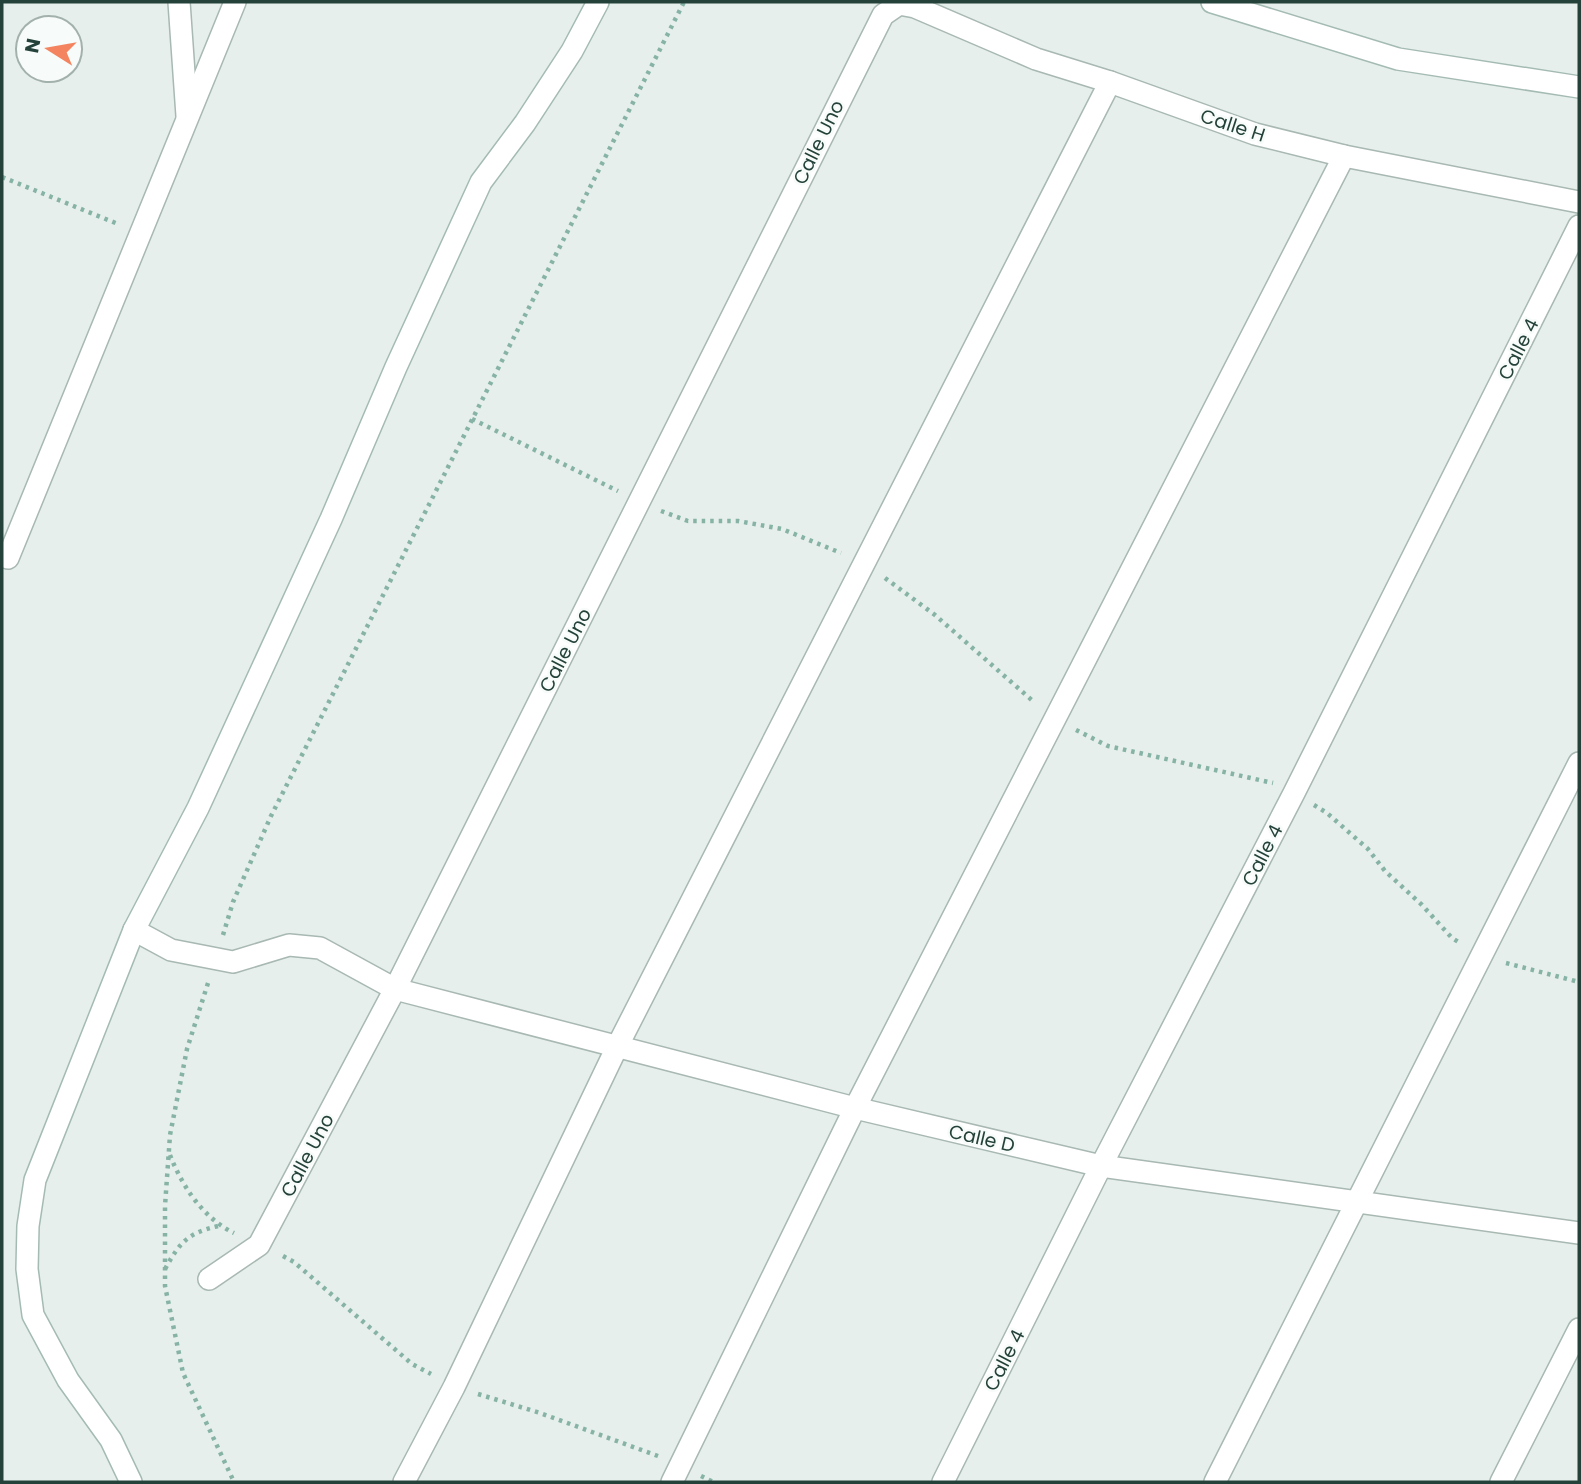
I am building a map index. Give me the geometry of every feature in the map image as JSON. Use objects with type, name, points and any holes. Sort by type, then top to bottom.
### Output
[{"type":"street","points":[[179,2],[187,121]]},
{"type":"street","points":[[2,555],[8,558],[235,2]]},
{"type":"street","points":[[131,1482],[111,1440],[68,1380],[33,1315],[27,1269],[28,1226],[35,1180],[134,930],[198,808],[331,519],[396,367],[481,182],[539,103],[572,51],[598,2]]},
{"type":"street","points":[[1212,2],[1398,60],[1579,87]]},
{"type":"street","name":"Calle H","points":[[900,5],[915,7],[1036,59],[1110,82],[1255,134],[1344,156],[1579,202]]},
{"type":"street","name":"Calle Uno","points":[[209,1279],[260,1245],[395,989],[868,40],[883,15],[900,5]]},
{"type":"street","points":[[404,1482],[454,1387],[617,1047],[1110,82]]},
{"type":"street","points":[[677,1474],[855,1108],[1344,156]]},
{"type":"street","name":"Calle 4","points":[[943,1482],[1579,226]]},
{"type":"street","points":[[1215,1482],[1579,762]]},
{"type":"street","name":"Calle D","points":[[134,930],[171,950],[233,962],[289,945],[320,948],[395,989],[855,1108],[1101,1166],[1579,1233]]},
{"type":"street","points":[[1501,1482],[1579,1329]]},
{"type":"path","points":[[234,1482],[183,1373],[165,1286],[165,1206],[169,1151],[187,1049],[233,902],[271,816],[684,2]]},
{"type":"path","points":[[2,177],[142,233]]},
{"type":"path","points":[[472,419],[639,502],[688,521],[738,522],[782,529],[865,562],[935,615],[1028,698],[1085,735],[1108,746],[1268,780],[1327,813],[1368,849],[1385,871],[1422,905],[1452,938],[1481,957],[1579,982]]},
{"type":"path","points":[[169,1151],[179,1178],[219,1226],[294,1262],[412,1364],[454,1387],[540,1413],[677,1474],[713,1482]]},
{"type":"path","points":[[165,1270],[176,1249],[196,1231],[219,1226]]}]
